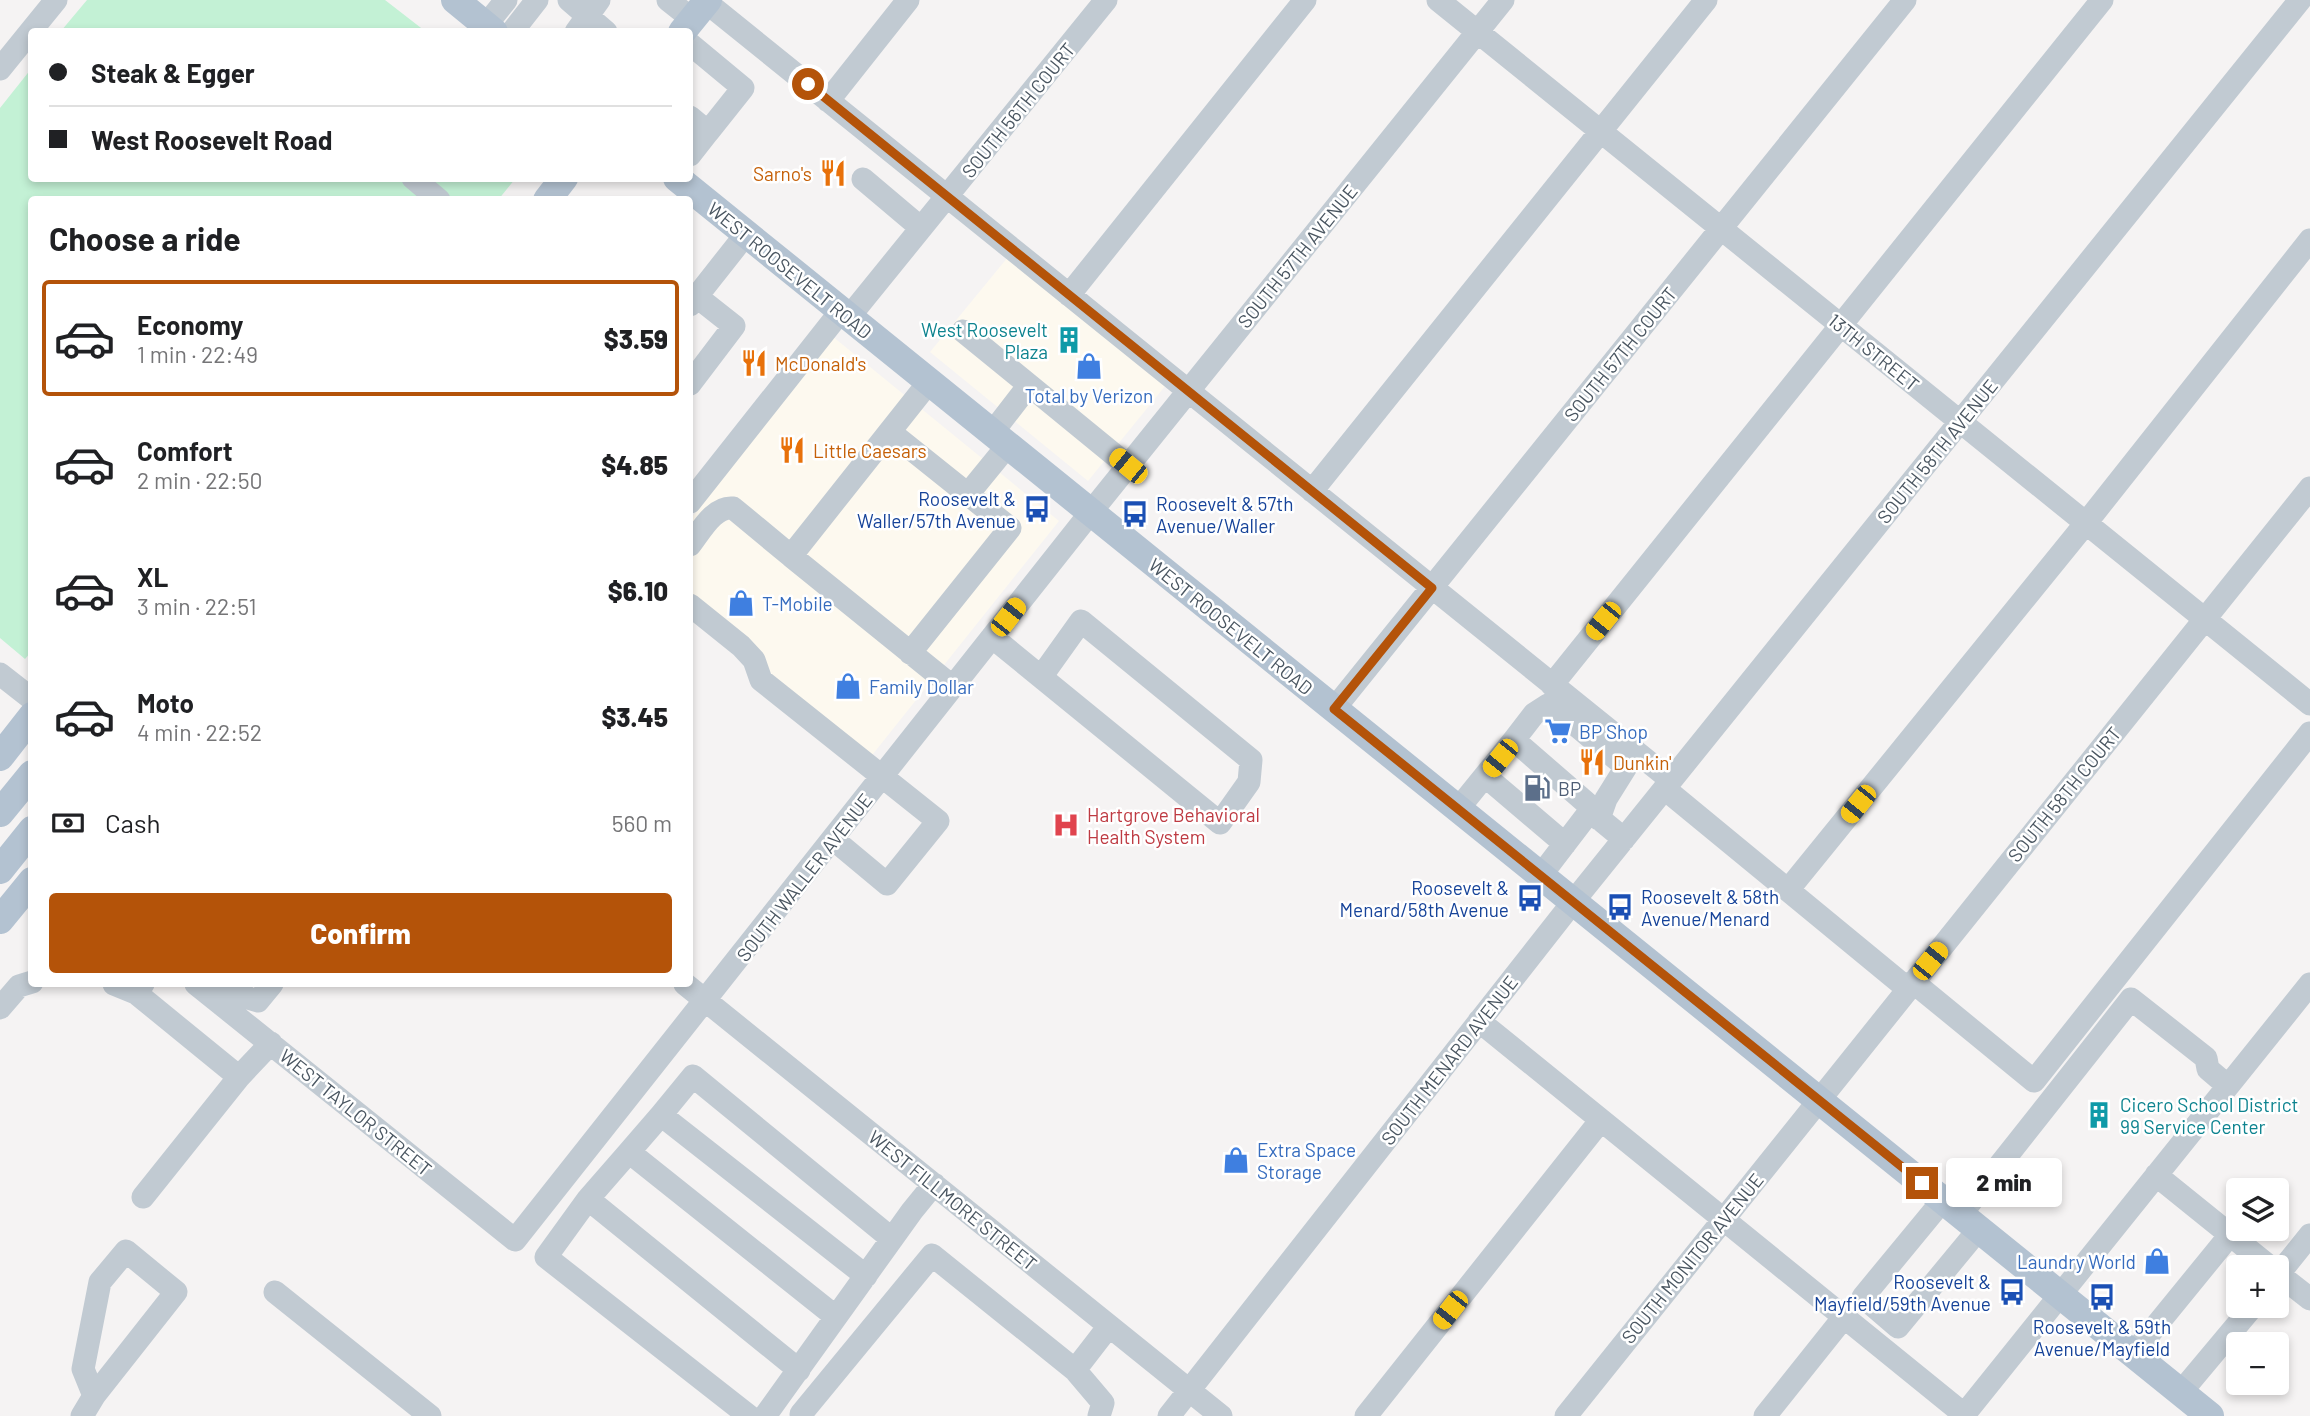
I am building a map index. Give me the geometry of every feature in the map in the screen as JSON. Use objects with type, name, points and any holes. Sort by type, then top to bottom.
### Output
[{"type":"main road","points":[[455,0],[496,28]]},
{"type":"main road","points":[[550,196],[561,182]]},
{"type":"main road","name":"WEST ROOSEVELT ROAD","points":[[682,182],[2210,1416]]},
{"type":"main road","points":[[0,757],[28,721]]},
{"type":"main road","points":[[0,813],[28,779]]},
{"type":"main road","points":[[0,870],[28,835]]},
{"type":"main road","points":[[0,920],[28,886]]},
{"type":"street","points":[[33,28],[56,0]]},
{"type":"street","points":[[497,28],[506,0]]},
{"type":"street","points":[[498,28],[537,0]]},
{"type":"street","points":[[569,0],[601,28]]},
{"type":"street","points":[[668,0],[828,101],[1552,685],[1788,890],[2035,1081],[2310,733]]},
{"type":"street","points":[[828,101],[908,0]]},
{"type":"street","name":"SOUTH 56TH COURT","points":[[841,311],[921,229],[1106,0]]},
{"type":"street","points":[[1069,295],[1305,0]]},
{"type":"street","name":"13TH STREET","points":[[1438,0],[2310,704]]},
{"type":"street","name":"SOUTH 57TH AVENUE","points":[[1091,512],[1503,0]]},
{"type":"street","points":[[1312,491],[1706,0]]},
{"type":"street","name":"SOUTH 57TH COURT","points":[[1334,709],[1905,0]]},
{"type":"street","points":[[1552,685],[2102,0]]},
{"type":"street","name":"SOUTH 58TH AVENUE","points":[[1573,902],[2300,0]]},
{"type":"street","points":[[693,151],[743,88],[696,19]]},
{"type":"street","points":[[0,69],[28,34]]},
{"type":"street","points":[[693,119],[709,132]]},
{"type":"street","points":[[863,179],[921,229]]},
{"type":"street","points":[[418,182],[434,196]]},
{"type":"street","points":[[693,380],[734,326],[693,300],[746,234]]},
{"type":"street","points":[[1788,890],[2086,523],[2310,240]]},
{"type":"street","points":[[693,476],[841,311]]},
{"type":"street","points":[[693,498],[841,311]]},
{"type":"street","points":[[963,331],[1128,466]]},
{"type":"street","points":[[791,556],[929,382]]},
{"type":"street","points":[[968,494],[1029,385]]},
{"type":"street","points":[[890,432],[1010,528],[910,653]]},
{"type":"street","name":"SOUTH 58TH COURT","points":[[1819,1100],[2310,488]]},
{"type":"street","points":[[693,541],[717,512],[724,507],[733,508],[953,687]]},
{"type":"street","name":"SOUTH WALLER AVENUE","points":[[515,1240],[1091,512]]},
{"type":"street","points":[[693,607],[741,646],[754,660],[761,680],[938,821],[887,884],[833,839]]},
{"type":"street","points":[[992,638],[1220,823],[1249,782],[1251,760],[1082,621],[1041,677]]},
{"type":"street","points":[[0,674],[28,696]]},
{"type":"street","points":[[1458,809],[1534,715],[1548,705],[1566,716],[1626,767],[1594,815],[1565,844],[1541,875]]},
{"type":"street","points":[[1514,740],[1590,806],[1594,815],[1624,839]]},
{"type":"street","points":[[1485,776],[1565,844]]},
{"type":"street","name":"SOUTH MENARD AVENUE","points":[[1168,1416],[1573,902]]},
{"type":"street","points":[[0,1008],[19,986],[28,983]]},
{"type":"street","points":[[1479,1021],[1964,1415],[2310,984]]},
{"type":"street","name":"WEST TAYLOR STREET","points":[[200,987],[515,1240]]},
{"type":"street","points":[[233,987],[248,998],[258,1001],[270,987]]},
{"type":"street","name":"WEST FILLMORE STREET","points":[[689,987],[1221,1416]]},
{"type":"street","points":[[139,988],[239,1077]]},
{"type":"street","points":[[1882,1348],[1898,1327],[1961,1214],[2132,999],[2206,1058],[2208,1069],[2228,1086]]},
{"type":"street","points":[[144,1197],[239,1077],[271,1043]]},
{"type":"street","points":[[749,1416],[546,1257],[588,1199],[694,1076],[892,1239]]},
{"type":"street","name":"SOUTH MONITOR AVENUE","points":[[1566,1416],[1819,1100]]},
{"type":"street","points":[[662,1115],[866,1276]]},
{"type":"street","points":[[1366,1416],[1601,1120]]},
{"type":"street","points":[[629,1152],[836,1317]]},
{"type":"street","points":[[2156,1175],[2226,1232]]},
{"type":"street","points":[[765,1416],[934,1184]]},
{"type":"street","points":[[588,1199],[799,1370]]},
{"type":"street","points":[[1898,1327],[1863,1297],[1961,1214]]},
{"type":"street","points":[[2289,1257],[2310,1235]]},
{"type":"street","points":[[2133,1354],[2226,1240]]},
{"type":"street","points":[[2237,1241],[2254,1255]]},
{"type":"street","points":[[82,1416],[94,1396],[176,1292],[127,1251],[100,1282],[83,1369],[94,1396]]},
{"type":"street","points":[[801,1414],[932,1255],[1075,1370],[1102,1403],[1099,1416]]},
{"type":"street","points":[[2289,1283],[2310,1299]]},
{"type":"street","points":[[275,1292],[430,1416]]},
{"type":"street","points":[[1765,1416],[1844,1317]]},
{"type":"street","points":[[2180,1392],[2243,1318]]},
{"type":"street","points":[[1075,1370],[1109,1326]]},
{"type":"shaded area","name":"West Roosevelt Plaza","points":[[1008,257],[1166,385],[1088,481],[930,352]]},
{"type":"shaded area","points":[[832,336],[1059,521],[869,759],[693,617],[693,516]]},
{"type":"green space","points":[[87,0],[385,0],[421,28],[64,28]]},
{"type":"green space","points":[[28,73],[28,182],[513,182],[501,196],[28,196],[28,656],[25,659],[0,638],[0,108]]},
{"type":"place","name":"Sarno's","points":[[833,173]]},
{"type":"place","name":"West Roosevelt Plaza","points":[[1069,340]]},
{"type":"place","name":"McDonald's","points":[[754,363]]},
{"type":"place","name":"Total by Verizon","points":[[1089,366]]},
{"type":"place","name":"Little Caesars","points":[[792,450]]},
{"type":"place","name":"Roosevelt & Waller/57th Avenue","points":[[1037,509]]},
{"type":"place","name":"Roosevelt & 57th Avenue/Waller","points":[[1135,514]]},
{"type":"place","name":"T-Mobile","points":[[741,603]]},
{"type":"place","name":"Family Dollar","points":[[848,686]]},
{"type":"place","name":"BP Shop","points":[[1558,731]]},
{"type":"place","name":"Dunkin'","points":[[1592,762]]},
{"type":"place","name":"BP","points":[[1537,788]]},
{"type":"place","name":"Hartgrove Behavioral Health System","points":[[1066,825]]},
{"type":"place","name":"Roosevelt & Menard/58th Avenue","points":[[1530,898]]},
{"type":"place","name":"Roosevelt & 58th Avenue/Menard","points":[[1620,907]]},
{"type":"place","name":"Cicero School District 99 Service Center","points":[[2099,1115]]},
{"type":"place","name":"Extra Space Storage","points":[[1236,1160]]},
{"type":"place","name":"Laundry World","points":[[2157,1261]]},
{"type":"place","name":"Roosevelt & Mayfield/59th Avenue","points":[[2012,1292]]},
{"type":"place","name":"Roosevelt & 59th Avenue/Mayfield","points":[[2102,1297]]},
{"type":"route","points":[[808,84],[1432,588],[1334,709],[1922,1183]]}]
